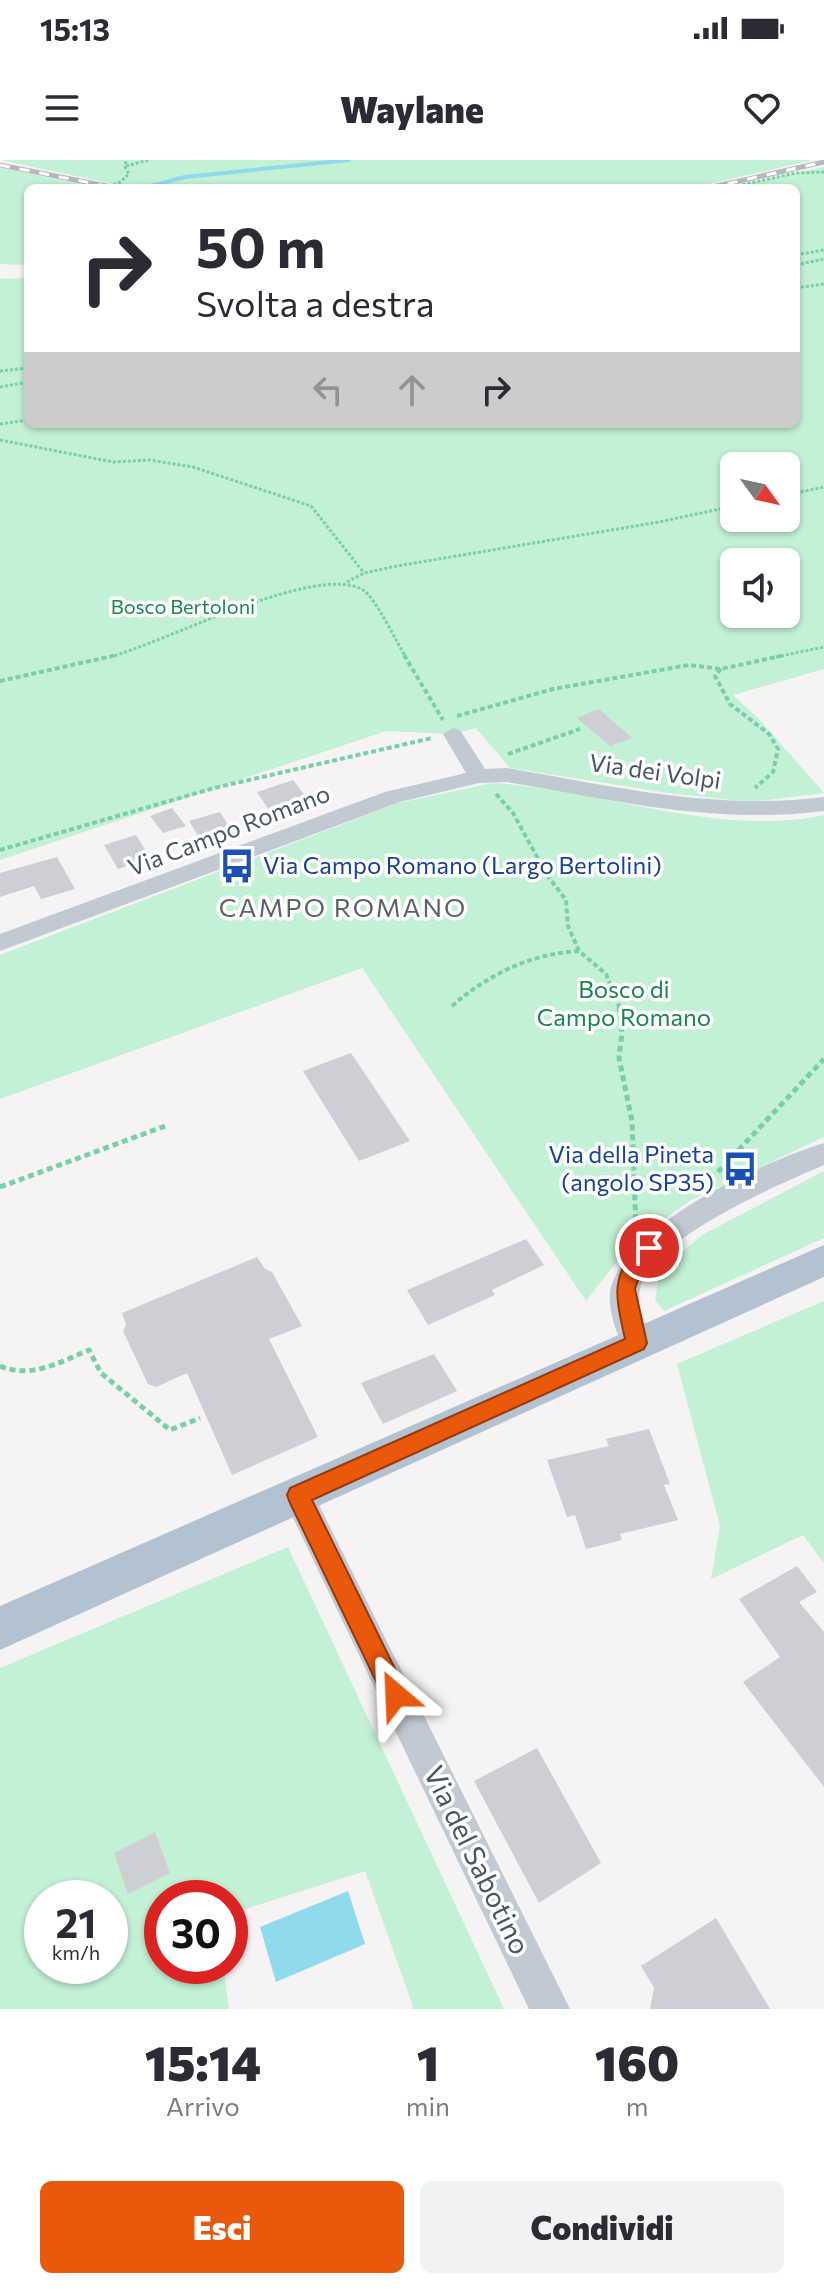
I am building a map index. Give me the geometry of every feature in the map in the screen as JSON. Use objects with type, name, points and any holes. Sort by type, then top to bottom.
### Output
[{"type":"main road","points":[[3,1621],[298,1495],[824,1260]]},
{"type":"street","points":[[447,726],[477,772]]},
{"type":"street","name":"Via dei Volpi","points":[[477,772],[716,809],[763,810],[824,804]]},
{"type":"street","name":"Via Campo Romano","points":[[0,943],[393,797],[477,772]]},
{"type":"street","points":[[636,1343],[625,1289],[633,1268],[649,1248],[712,1207],[824,1153]]},
{"type":"street","name":"Via del Sabotino","points":[[298,1495],[550,2009]]},
{"type":"path","points":[[116,184],[129,174],[125,167],[126,160]]},
{"type":"path","points":[[125,167],[149,160]]},
{"type":"path","points":[[746,184],[796,173],[824,172]]},
{"type":"path","points":[[800,254],[824,250]]},
{"type":"path","points":[[800,264],[824,259]]},
{"type":"path","points":[[800,287],[824,284]]},
{"type":"path","points":[[0,371],[24,368]]},
{"type":"path","points":[[0,387],[24,383]]},
{"type":"path","points":[[0,424],[24,421]]},
{"type":"path","points":[[0,440],[113,462],[149,460],[193,467],[311,506],[364,573]]},
{"type":"path","points":[[800,492],[824,487]]},
{"type":"path","points":[[0,681],[148,646],[301,587],[347,582],[364,573],[720,509]]},
{"type":"path","points":[[347,582],[366,591],[447,726]]},
{"type":"path","points":[[0,850],[81,824],[367,750],[553,689],[689,665],[721,669],[824,647]]},
{"type":"path","points":[[716,809],[732,797],[759,786],[772,775],[778,762],[779,749],[774,738],[747,721],[730,704],[715,676],[721,669]]},
{"type":"path","points":[[579,951],[568,926],[566,900],[547,875],[513,813],[477,772],[580,729]]},
{"type":"path","points":[[452,1006],[487,977],[524,962],[563,951],[579,951],[594,958],[608,976],[623,1031],[619,1056],[631,1104],[633,1207],[637,1234],[649,1248]]},
{"type":"path","points":[[712,1207],[707,1191],[717,1173],[824,1059]]},
{"type":"path","points":[[0,1187],[168,1125]]},
{"type":"path","points":[[0,1366],[9,1371],[30,1372],[89,1350],[101,1373],[170,1430],[200,1418]]},
{"type":"green space","points":[[0,160],[813,160],[708,184],[114,184]]},
{"type":"green space","name":"Bosco Bertoloni","points":[[824,167],[824,669],[733,695],[759,719],[824,793],[752,802],[675,794],[510,768],[476,728],[453,734],[386,731],[0,860],[0,279],[24,278],[24,428],[800,428],[800,184],[745,184]]},
{"type":"green space","points":[[0,168],[79,184],[24,184],[24,265],[0,264]]},
{"type":"green space","name":"Bosco di Campo Romano","points":[[493,783],[533,787],[702,817],[744,821],[824,815],[824,1137],[691,1200],[631,1243],[586,1301],[362,968],[0,1099],[0,955],[398,803]]},
{"type":"green space","points":[[824,1171],[824,1238],[664,1311],[655,1300],[660,1271],[702,1235]]},
{"type":"green space","points":[[824,1301],[824,1563],[803,1535],[711,1579],[720,1526],[677,1364]]},
{"type":"green space","points":[[288,1547],[504,2009],[414,2009],[365,1871],[248,1908],[248,1880],[144,1880],[144,1984],[226,1984],[229,2009],[0,2009],[0,1668]]},
{"type":"water","points":[[348,1891],[365,1944],[276,1982],[260,1927]]},
{"type":"building","points":[[599,709],[632,738],[610,746],[577,718]]},
{"type":"building","points":[[293,780],[307,798],[269,810],[257,792]]},
{"type":"building","points":[[172,808],[186,826],[163,833],[150,816]]},
{"type":"building","points":[[220,812],[235,836],[204,846],[189,821]]},
{"type":"building","points":[[136,835],[151,859],[118,869],[104,845]]},
{"type":"building","points":[[57,857],[75,889],[41,899],[34,886],[0,897],[0,873]]},
{"type":"building","points":[[351,1053],[410,1141],[359,1161],[303,1071]]},
{"type":"building","points":[[526,1239],[544,1265],[492,1290],[495,1295],[428,1325],[407,1290]]},
{"type":"building","points":[[257,1257],[265,1269],[272,1272],[302,1326],[269,1339],[318,1437],[232,1475],[187,1373],[156,1387],[148,1384],[123,1331],[126,1325],[122,1313]]},
{"type":"building","points":[[434,1354],[457,1391],[383,1424],[361,1383]]},
{"type":"building","points":[[649,1429],[670,1484],[664,1485],[678,1520],[620,1534],[622,1540],[586,1549],[575,1515],[567,1517],[547,1460],[609,1446],[606,1439]]},
{"type":"building","points":[[797,1566],[817,1592],[799,1602],[824,1632],[824,1787],[743,1682],[780,1657],[739,1599]]},
{"type":"building","points":[[537,1748],[601,1863],[539,1903],[474,1781]]},
{"type":"building","points":[[155,1832],[170,1873],[156,1880],[144,1880],[144,1886],[128,1894],[128,1880],[123,1880],[114,1853]]},
{"type":"building","points":[[716,1918],[770,2009],[650,2009],[654,1988],[641,1966]]},
{"type":"waterway","points":[[158,184],[185,177],[349,160]]},
{"type":"railway","points":[[726,184],[824,162]]},
{"type":"railway","points":[[0,165],[96,184]]},
{"type":"place","name":"Via Campo Romano (Largo Bertolini)","points":[[237,866]]},
{"type":"place","name":"Via della Pineta (angolo SP35)","points":[[740,1169]]},
{"type":"district","name":"CAMPO ROMANO","points":[[343,908]]},
{"type":"route","points":[[396,1695],[298,1495],[636,1343],[625,1289],[633,1268],[649,1248]]}]
